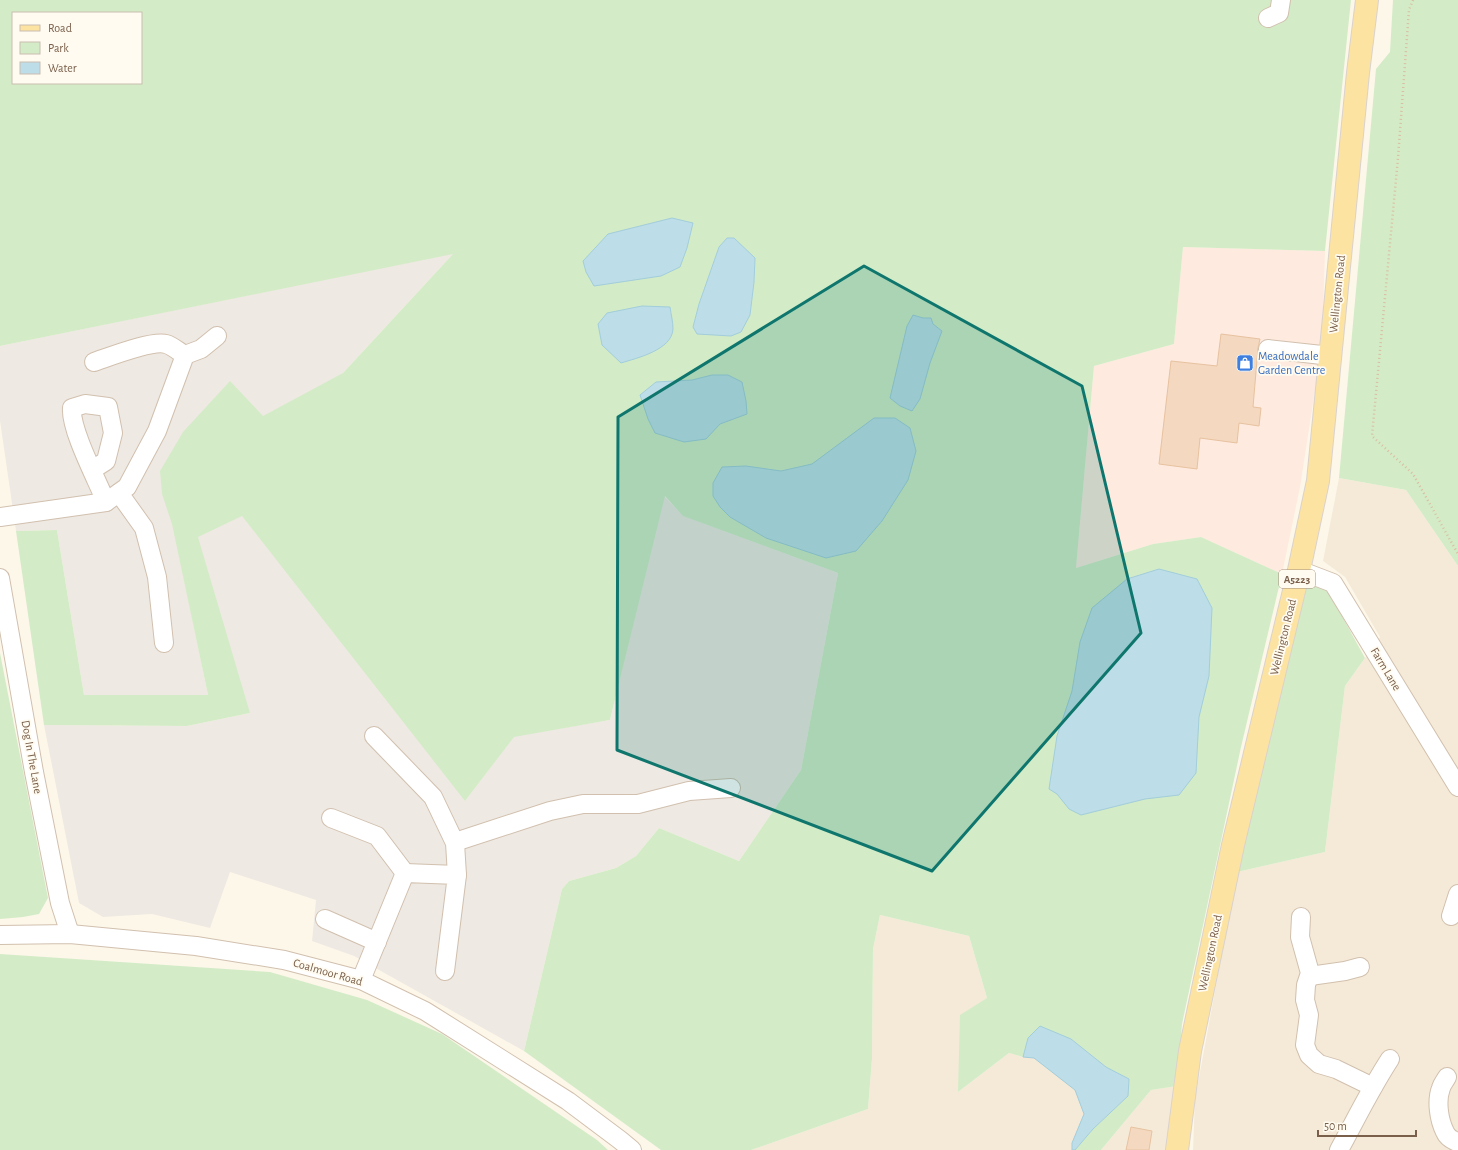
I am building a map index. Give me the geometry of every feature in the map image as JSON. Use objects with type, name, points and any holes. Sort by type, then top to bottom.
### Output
[{"type":"main road","name":"Wellington Road","points":[[1177,1150],[1190,1051],[1231,852],[1299,570],[1318,481],[1358,73],[1367,0]]},
{"type":"street","points":[[1268,18],[1279,13],[1281,0]]},
{"type":"street","points":[[184,355],[201,349],[217,336]]},
{"type":"street","points":[[94,362],[148,345],[160,344],[166,344],[184,355]]},
{"type":"street","points":[[1268,349],[1330,356]]},
{"type":"street","points":[[0,517],[113,498],[127,487],[157,431],[184,355]]},
{"type":"street","points":[[92,470],[113,498],[144,528],[157,577],[164,643]]},
{"type":"street","name":"Farm Lane","points":[[1299,570],[1333,583],[1458,787]]},
{"type":"street","name":"Dog In The Lane","points":[[0,578],[37,787],[60,903],[70,934]]},
{"type":"street","points":[[374,736],[433,797],[455,842],[457,875],[445,971]]},
{"type":"street","points":[[455,842],[550,811],[583,804],[638,804],[689,791],[730,788]]},
{"type":"street","points":[[331,818],[377,836],[405,873]]},
{"type":"street","points":[[405,873],[457,875]]},
{"type":"street","points":[[361,980],[405,873]]},
{"type":"street","points":[[1452,916],[1458,894]]},
{"type":"street","points":[[1300,917],[1300,936],[1308,963],[1310,976],[1306,985],[1305,1000],[1309,1015],[1305,1045],[1309,1055],[1319,1064],[1336,1069],[1373,1086]]},
{"type":"street","points":[[325,919],[377,942]]},
{"type":"street","name":"Coalmoor Road","points":[[0,935],[70,934],[196,946],[284,960],[361,980],[425,1011],[568,1101],[632,1150]]},
{"type":"street","points":[[1310,976],[1345,971],[1360,967]]},
{"type":"street","points":[[1339,1150],[1359,1115],[1373,1086],[1390,1058]]},
{"type":"street","points":[[1447,1077],[1441,1088],[1439,1104],[1441,1120],[1445,1133],[1456,1145]]},
{"type":"path","points":[[1413,0],[1409,10],[1398,158],[1372,436],[1413,474],[1458,554]]},
{"type":"highlighted area","points":[[864,266],[1082,386],[1141,633],[932,871],[617,750],[618,417]]},
{"type":"shaded area","points":[[1183,247],[1325,251],[1322,344],[1300,487],[1282,574],[1201,537],[1153,544],[1076,568],[1094,366],[1174,344]]},
{"type":"shaded area","points":[[454,253],[343,373],[465,801],[514,736],[610,720],[664,496],[684,516],[838,573],[801,770],[739,861],[659,828],[636,856],[616,868],[569,881],[562,889],[524,1051],[354,956],[312,941],[316,900],[230,872],[210,928],[152,914],[103,917],[79,903],[44,725],[187,726],[250,713],[177,544],[208,695],[84,695],[57,530],[16,531],[0,421],[0,346]]},
{"type":"shaded area","points":[[1339,478],[1406,490],[1458,566],[1458,1150],[1193,1150],[1195,1099],[1237,872],[1325,852],[1345,686],[1380,637],[1345,577],[1323,561]]},
{"type":"shaded area","points":[[880,915],[969,936],[987,998],[958,1092],[1009,1053],[1034,1058],[1076,1090],[1084,1114],[1072,1143],[1072,1150],[751,1150],[868,1109],[872,1059],[873,949]]},
{"type":"shaded area","points":[[1177,1086],[1167,1150],[1101,1150],[1151,1090]]},
{"type":"green space","points":[[0,0],[1351,0],[1325,251],[1183,247],[1174,344],[1094,366],[1076,568],[1153,544],[1201,537],[1282,574],[1241,747],[1182,1024],[1177,1086],[1151,1090],[1101,1150],[1075,1150],[1093,1129],[1128,1096],[1129,1079],[1106,1067],[1071,1039],[1028,1038],[1023,1057],[1009,1053],[958,1092],[960,1015],[987,998],[969,936],[880,915],[873,949],[872,1059],[868,1109],[751,1150],[661,1150],[524,1051],[562,889],[569,881],[616,868],[636,856],[659,828],[739,861],[801,770],[838,573],[683,516],[665,496],[610,720],[514,737],[465,801],[242,516],[198,537],[250,713],[187,726],[44,725],[16,531],[57,530],[84,695],[208,695],[172,524],[162,494],[160,471],[183,432],[230,381],[263,416],[343,373],[453,254],[0,346]],"holes":[[[727,238],[755,258],[750,315],[731,336],[715,335],[693,327],[699,304],[719,247]]]},
{"type":"green space","points":[[1393,0],[1458,0],[1458,566],[1406,490],[1339,478],[1376,69],[1390,52]]},
{"type":"green space","points":[[1304,580],[1327,589],[1365,658],[1345,686],[1325,852],[1237,872]]},
{"type":"green space","points":[[0,653],[48,898],[39,914],[0,919]]},
{"type":"green space","points":[[0,954],[270,972],[367,1000],[442,1034],[597,1140],[608,1150],[0,1150]]},
{"type":"water","points":[[672,218],[693,223],[687,248],[680,267],[661,276],[594,286],[586,272],[583,261],[608,234]]},
{"type":"water","points":[[727,238],[734,238],[755,258],[750,315],[741,332],[731,336],[697,334],[693,327],[699,304],[719,247]]},
{"type":"water","points":[[642,306],[670,307],[673,326],[671,336],[667,342],[653,352],[621,363],[602,345],[598,324],[607,313]]},
{"type":"water","points":[[913,315],[923,318],[931,318],[933,324],[942,331],[930,363],[920,399],[912,411],[900,406],[890,398],[907,326]]},
{"type":"water","points":[[712,375],[728,375],[742,382],[747,414],[720,424],[706,439],[684,442],[655,433],[648,419],[640,395],[656,382],[692,380]]},
{"type":"water","points":[[874,418],[895,418],[910,428],[916,451],[908,480],[882,521],[856,551],[826,558],[766,538],[730,517],[720,507],[713,496],[713,483],[722,467],[746,466],[781,471],[812,464]]},
{"type":"water","points":[[1159,569],[1197,579],[1212,608],[1209,676],[1199,717],[1196,773],[1179,795],[1145,799],[1081,815],[1069,809],[1057,794],[1049,789],[1057,736],[1072,691],[1080,642],[1092,608],[1127,579]]},
{"type":"water","points":[[1040,1026],[1071,1039],[1106,1067],[1129,1079],[1128,1096],[1093,1129],[1075,1150],[1072,1150],[1072,1143],[1084,1114],[1075,1090],[1034,1058],[1023,1057],[1028,1038]]},
{"type":"building","points":[[1221,334],[1260,339],[1253,407],[1261,408],[1259,426],[1239,423],[1237,443],[1200,438],[1197,469],[1159,464],[1171,361],[1217,366]]},
{"type":"building","points":[[1131,1127],[1152,1131],[1149,1150],[1126,1150]]},
{"type":"place","name":"Meadowdale Garden Centre","points":[[1245,363]]}]
